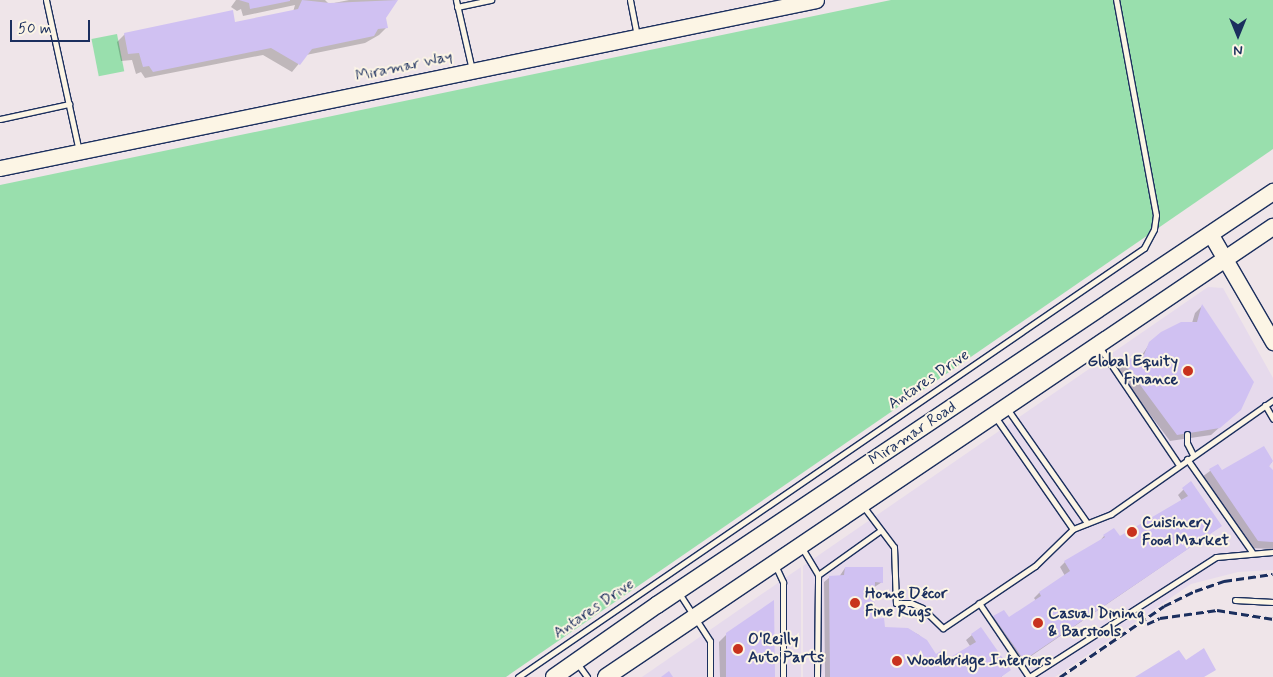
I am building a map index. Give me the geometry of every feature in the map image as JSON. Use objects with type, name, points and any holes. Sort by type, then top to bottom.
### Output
[{"type":"main road","name":"Miramar Road","points":[[560,675],[677,591],[1273,192]]},
{"type":"main road","name":"Miramar Road","points":[[606,677],[1273,227]]},
{"type":"street","name":"Miramar Way","points":[[0,168],[816,0]]},
{"type":"street","points":[[1211,235],[1227,259],[1273,342]]},
{"type":"lane","points":[[46,0],[79,153]]},
{"type":"lane","points":[[456,0],[472,70]]},
{"type":"lane","points":[[458,7],[491,0]]},
{"type":"lane","points":[[630,0],[637,37]]},
{"type":"lane","name":"Antares Drive","points":[[518,677],[1144,248],[1154,229],[1156,215],[1116,0]]},
{"type":"lane","points":[[0,119],[69,104]]},
{"type":"lane","points":[[1099,345],[1179,465]]},
{"type":"lane","points":[[862,505],[896,554],[896,603],[922,608],[943,628],[1035,566],[1072,529],[1111,514],[1273,400]]},
{"type":"lane","points":[[1265,405],[1273,419]]},
{"type":"lane","points":[[1000,412],[1087,523]]},
{"type":"lane","points":[[1000,412],[1072,529]]},
{"type":"lane","points":[[1187,434],[1187,443],[1193,455]]},
{"type":"lane","points":[[1187,459],[1252,552]]},
{"type":"lane","points":[[818,575],[881,530]]},
{"type":"lane","points":[[801,546],[818,575],[816,677]]},
{"type":"lane","points":[[979,603],[1029,677],[1216,557],[1252,552],[1273,552]]},
{"type":"lane","points":[[774,564],[783,582],[783,677]]},
{"type":"lane","points":[[677,591],[710,641],[710,677]]},
{"type":"lane","points":[[1235,600],[1273,602]]},
{"type":"lane","points":[[576,662],[587,677]]},
{"type":"shaded area","points":[[1208,287],[1223,288],[1273,378],[1273,570],[1238,572],[1191,584],[1055,677],[803,677],[803,566]]},
{"type":"shaded area","points":[[801,567],[801,677],[642,677]]},
{"type":"green space","points":[[891,0],[1273,0],[1273,149],[506,677],[0,677],[0,185]]},
{"type":"green space","points":[[117,34],[124,71],[99,76],[91,39]]},
{"type":"building","points":[[239,0],[290,1],[250,9],[249,3]]},
{"type":"building","points":[[302,0],[330,3],[398,0],[386,18],[388,28],[378,29],[374,36],[312,49],[300,65],[271,48],[153,72],[149,66],[143,67],[139,53],[128,54],[124,33],[233,10],[235,22],[298,9]]},
{"type":"building","name":"Global Equity Finance","points":[[1202,304],[1254,382],[1241,410],[1220,428],[1177,435],[1121,359],[1142,360],[1149,342],[1161,332],[1181,322],[1197,322]]},
{"type":"building","points":[[1264,446],[1273,461],[1269,466],[1273,470],[1273,542],[1258,541],[1209,469],[1218,464],[1222,470]]},
{"type":"building","points":[[1191,481],[1222,526],[1024,660],[993,616],[1004,610],[1009,617],[1041,596],[1039,592],[1070,571],[1064,561],[1105,537],[1103,535],[1114,528],[1120,536],[1188,496],[1182,488]]},
{"type":"building","points":[[845,567],[883,567],[883,583],[875,582],[874,619],[884,618],[885,627],[908,628],[927,640],[936,654],[942,650],[949,658],[976,642],[971,634],[981,627],[1011,670],[1001,677],[830,677],[829,576],[844,575]]},
{"type":"building","points":[[774,600],[775,677],[726,677],[726,633]]},
{"type":"building","points":[[1204,648],[1216,670],[1204,677],[1135,677],[1179,650],[1186,660]]},
{"type":"building","points":[[669,671],[673,677],[661,677]]},
{"type":"railway","points":[[1060,677],[1164,606],[1195,591],[1224,581],[1273,574]]},
{"type":"railway","points":[[1147,624],[1160,618],[1217,610],[1273,619]]},
{"type":"place","name":"Global Equity Finance","points":[[1188,371]]},
{"type":"place","name":"Cuisinery Food Market","points":[[1132,532]]},
{"type":"place","name":"Home Décor Fine Rugs","points":[[855,603]]},
{"type":"place","name":"Casual Dining & Barstools","points":[[1038,623]]},
{"type":"place","name":"O'Reilly Auto Parts","points":[[738,649]]},
{"type":"place","name":"Woodbridge Interiors","points":[[897,661]]}]
